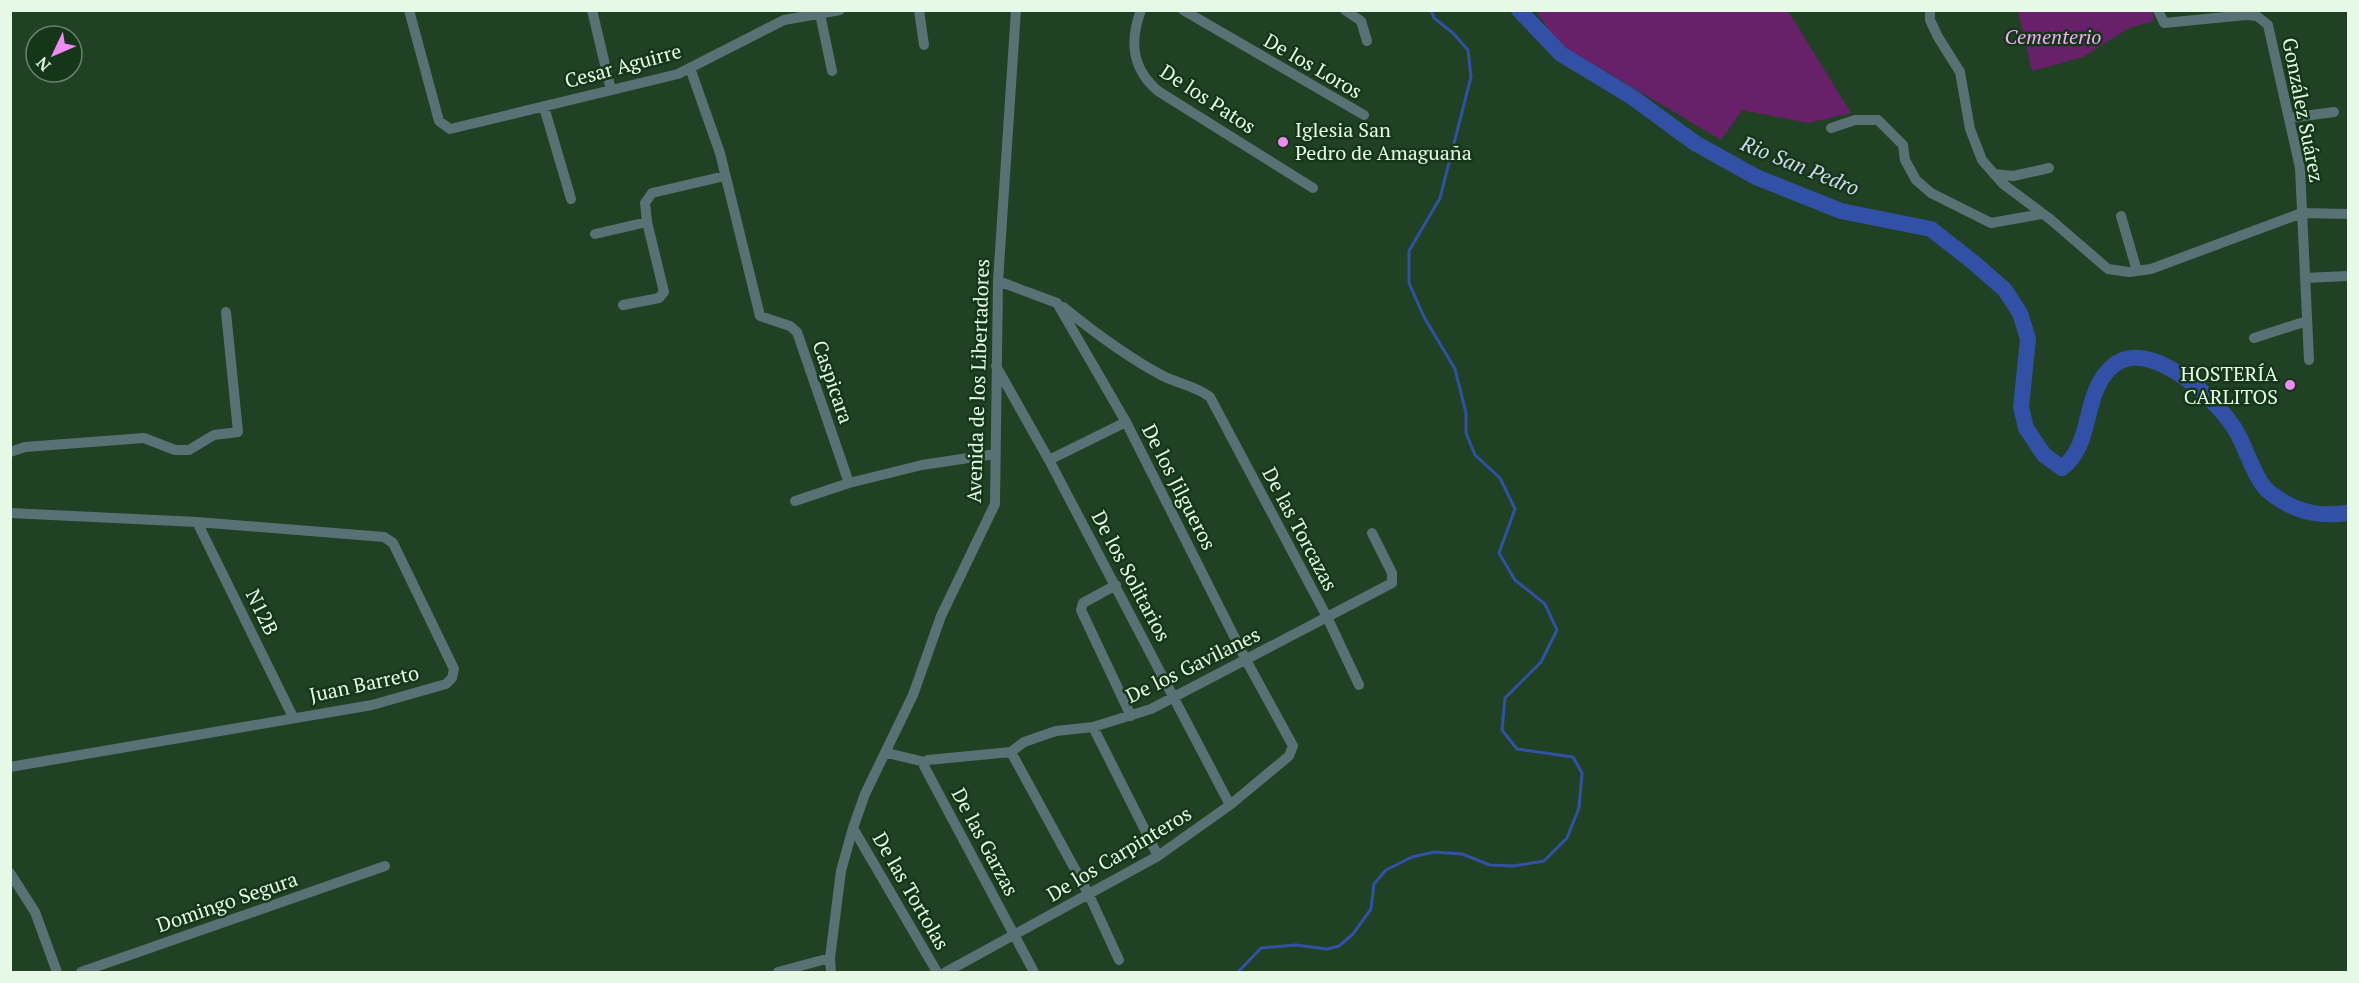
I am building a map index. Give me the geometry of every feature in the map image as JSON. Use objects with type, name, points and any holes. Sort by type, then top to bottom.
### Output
[{"type":"street","name":"Cesar Aguirre","points":[[409,10],[439,121],[450,129],[678,74],[784,20],[840,10]]},
{"type":"street","points":[[592,10],[611,90]]},
{"type":"street","points":[[919,10],[924,45]]},
{"type":"street","name":"Avenida de los Libertadores","points":[[831,972],[830,958],[841,871],[853,828],[866,794],[913,695],[941,616],[995,504],[998,281],[1016,10]]},
{"type":"street","name":"De los Patos","points":[[1141,10],[1133,48],[1137,66],[1145,80],[1158,91],[1313,188]]},
{"type":"street","name":"De los Loros","points":[[1183,10],[1364,115]]},
{"type":"street","points":[[1345,10],[1361,21],[1368,41]]},
{"type":"street","points":[[1930,10],[1930,20],[1938,37],[1960,72],[1970,129],[1982,160],[2026,204],[2043,214],[2108,269],[2138,271],[2151,269],[2302,213],[2349,214]]},
{"type":"street","name":"González Suárez","points":[[2158,10],[2164,23],[2246,15],[2257,16],[2268,25],[2300,168],[2308,360]]},
{"type":"street","points":[[820,14],[832,70]]},
{"type":"street","name":"Caspicara","points":[[690,68],[720,153],[760,316],[790,326],[797,332],[849,483]]},
{"type":"street","points":[[544,107],[571,200]]},
{"type":"street","points":[[2289,118],[2334,112]]},
{"type":"street","points":[[1831,128],[1855,120],[1878,120],[1903,145],[1905,160],[1916,180],[1931,193],[1991,223],[2043,214]]},
{"type":"street","points":[[1994,174],[2013,176],[2049,168]]},
{"type":"street","points":[[623,305],[659,298],[664,292],[647,222],[645,203],[652,193],[725,176]]},
{"type":"street","points":[[2121,216],[2138,271]]},
{"type":"street","points":[[595,234],[647,222]]},
{"type":"street","points":[[2305,278],[2349,276]]},
{"type":"street","points":[[998,281],[1057,303]]},
{"type":"street","name":"De las Torcazas","points":[[1057,303],[1126,354],[1165,377],[1210,397],[1327,617],[1359,685]]},
{"type":"street","name":"De los Jilgueros","points":[[1057,303],[1126,422],[1246,660],[1293,746]]},
{"type":"street","points":[[10,452],[25,447],[144,438],[175,450],[189,450],[214,435],[238,432],[226,312]]},
{"type":"street","points":[[2254,338],[2307,321]]},
{"type":"street","name":"De los Solitarios","points":[[996,366],[1116,585],[1230,805]]},
{"type":"street","points":[[1049,460],[1126,422]]},
{"type":"street","points":[[795,501],[849,483],[922,465],[995,454]]},
{"type":"street","points":[[10,513],[197,522]]},
{"type":"street","name":"N12B","points":[[197,522],[293,717]]},
{"type":"street","name":"Juan Barreto","points":[[10,767],[372,705],[446,684],[452,678],[454,669],[390,539],[197,522]]},
{"type":"street","name":"De los Gavilanes","points":[[925,762],[1011,752],[1024,742],[1056,731],[1093,727],[1131,716],[1175,698],[1392,583],[1394,578],[1372,533]]},
{"type":"street","points":[[1116,585],[1083,603],[1081,610],[1131,716]]},
{"type":"street","points":[[1093,727],[1158,856]]},
{"type":"street","name":"De los Carpinteros","points":[[946,972],[1158,856],[1230,805],[1289,756],[1293,746]]},
{"type":"street","points":[[1011,752],[1089,895],[1119,960]]},
{"type":"street","points":[[887,753],[925,762]]},
{"type":"street","name":"De las Garzas","points":[[925,762],[924,766],[1034,972]]},
{"type":"street","name":"De las Tortolas","points":[[853,828],[937,972]]},
{"type":"street","name":"Domingo Segura","points":[[81,972],[385,866]]},
{"type":"street","points":[[10,873],[35,912],[57,972]]},
{"type":"street","points":[[778,972],[830,958]]},
{"type":"green space","points":[[1536,11],[1788,11],[1851,113],[1808,123],[1742,110],[1721,140],[1558,43]]},
{"type":"green space","name":"Cementerio","points":[[2018,11],[2152,11],[2154,21],[2129,28],[2083,57],[2032,71]]},
{"type":"waterway","points":[[1238,972],[1261,948],[1296,945],[1327,949],[1339,946],[1353,934],[1371,909],[1374,884],[1386,870],[1412,857],[1434,852],[1462,854],[1490,865],[1513,866],[1544,861],[1567,838],[1579,808],[1582,773],[1573,757],[1517,749],[1502,730],[1505,698],[1541,662],[1557,630],[1545,604],[1515,580],[1499,553],[1515,509],[1500,478],[1475,455],[1466,433],[1466,413],[1455,369],[1424,317],[1409,283],[1409,251],[1440,198],[1471,77],[1468,50],[1453,33],[1434,18],[1431,10]]},
{"type":"waterway","name":"Rio San Pedro","points":[[1519,10],[1561,54],[1632,97],[1695,143],[1756,177],[1841,211],[1931,229],[1973,262],[2005,290],[2020,313],[2028,339],[2021,407],[2026,428],[2044,455],[2062,468],[2079,445],[2092,402],[2104,376],[2114,365],[2129,358],[2146,359],[2164,365],[2182,376],[2215,404],[2236,431],[2256,474],[2270,492],[2287,504],[2304,511],[2320,514],[2348,513]]},
{"type":"place","name":"Iglesia San Pedro de Amaguaña","points":[[1283,142]]},
{"type":"place","name":"HOSTERÍA CARLITOS","points":[[2290,385]]}]
